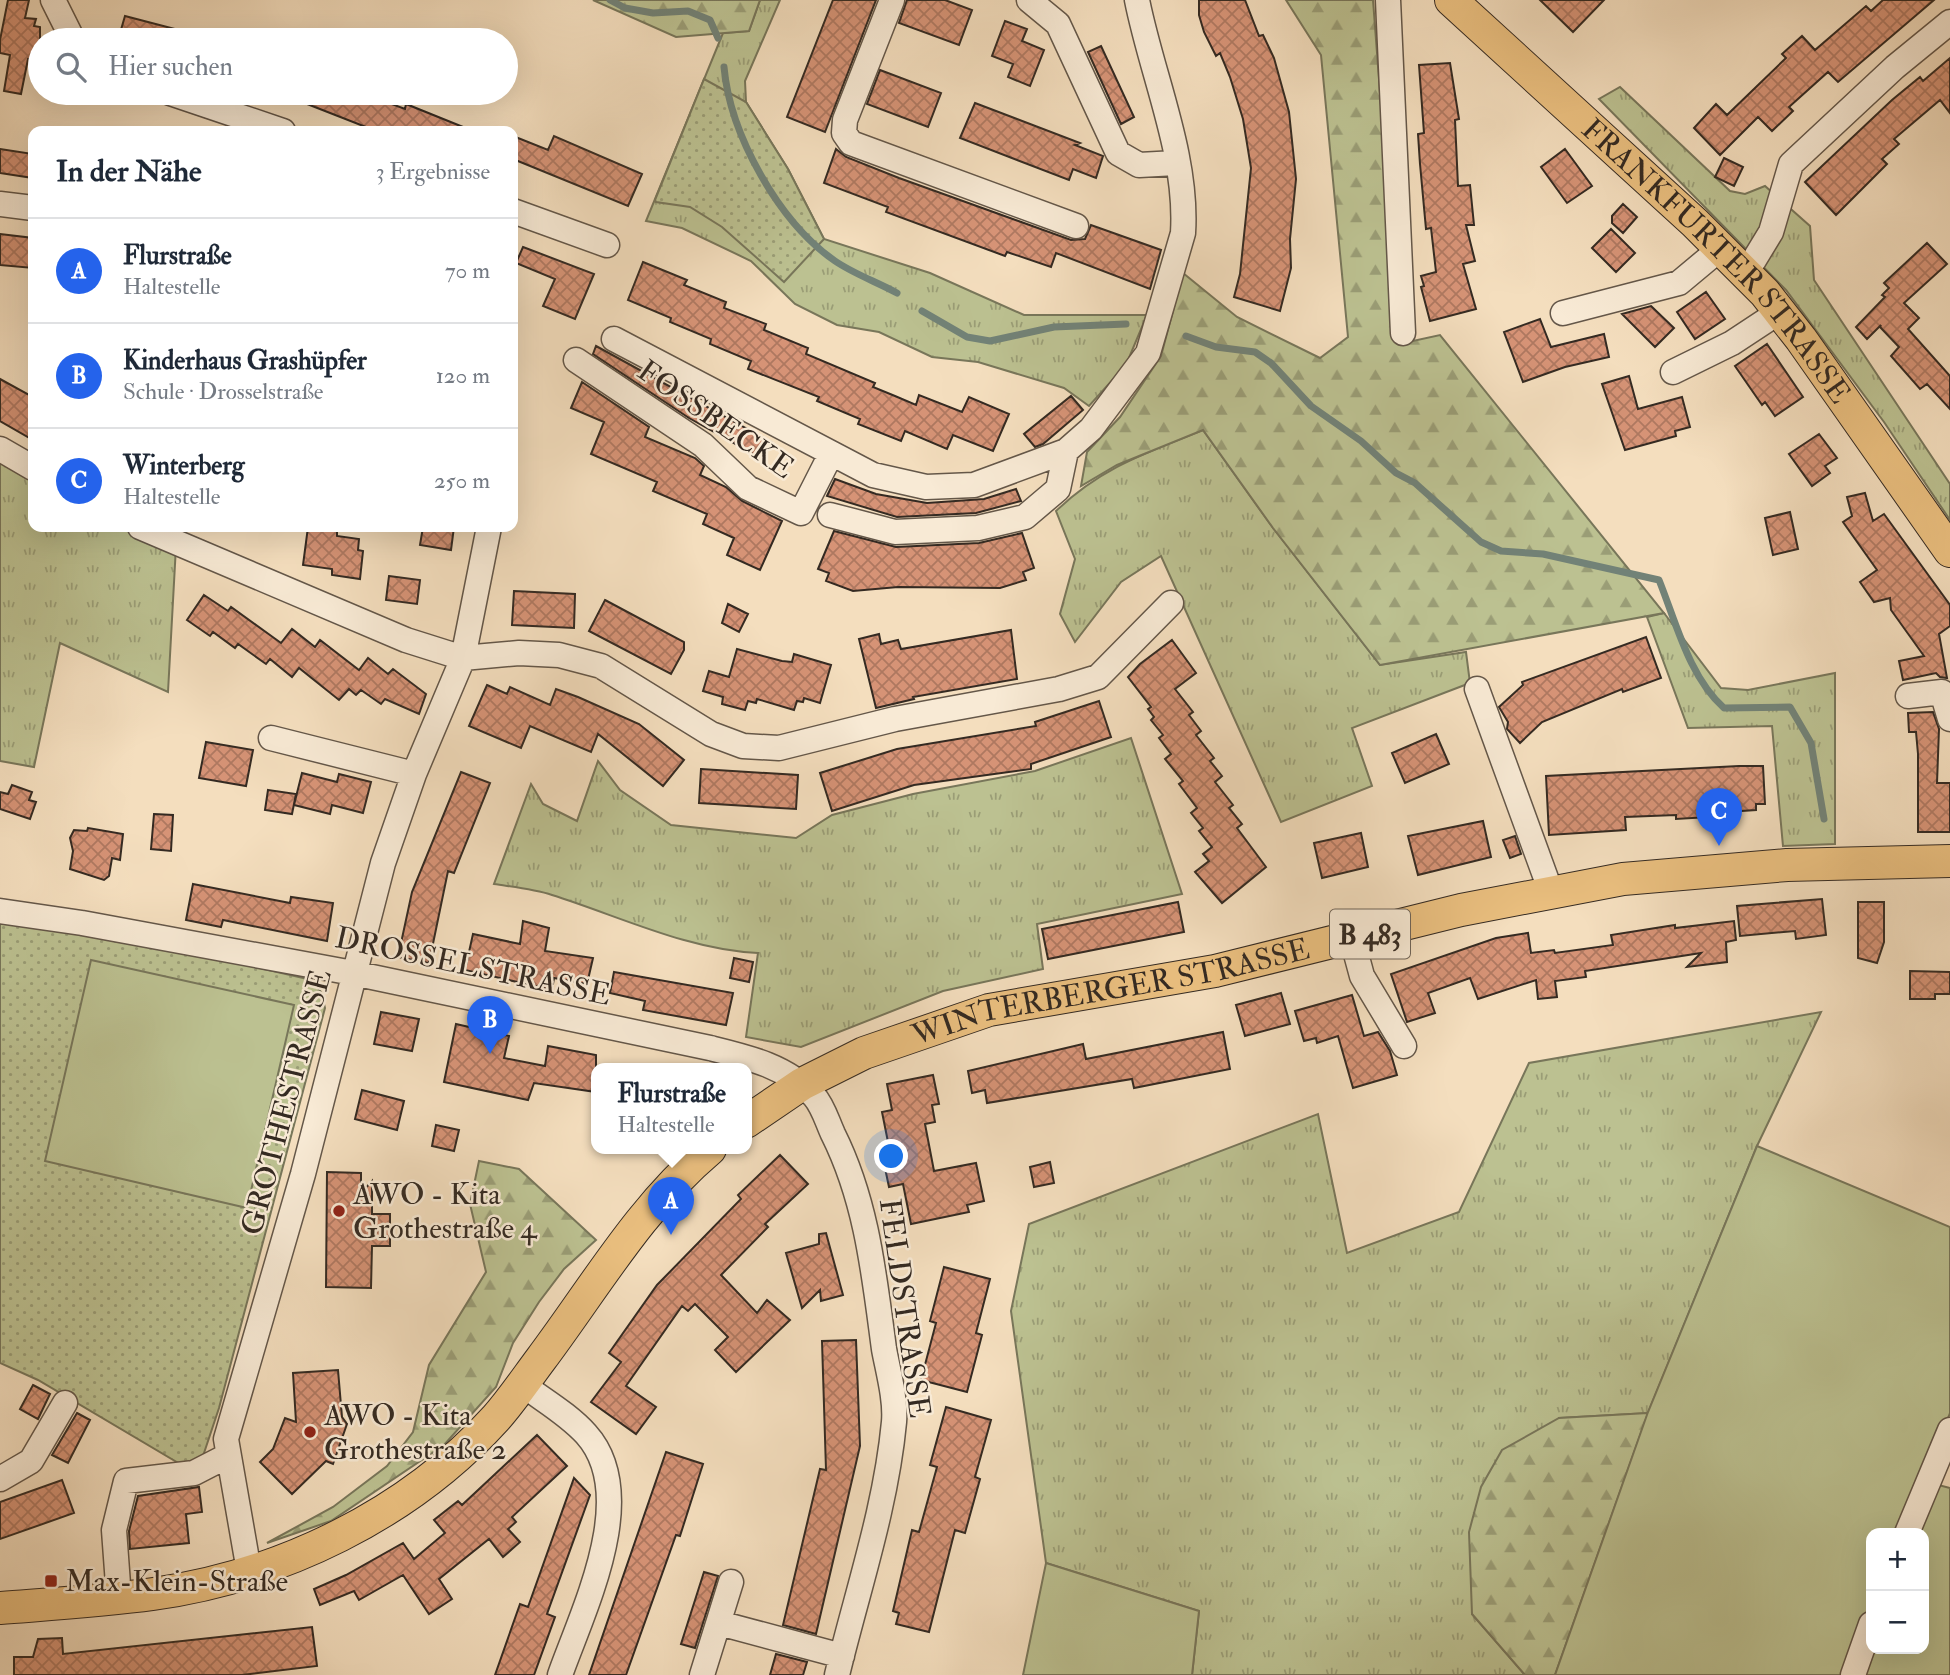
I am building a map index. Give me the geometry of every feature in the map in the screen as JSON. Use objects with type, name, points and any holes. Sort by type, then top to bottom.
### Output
[{"type":"main road","name":"FRANKFURTER STRASSE","points":[[1451,0],[1743,271],[1779,312],[1950,551]]},
{"type":"main road","name":"WINTERBERGER STRASSE","points":[[752,1118],[802,1084],[887,1043],[989,1010],[1215,971],[1461,910],[1623,879],[1737,868],[1950,861]]},
{"type":"main road","points":[[0,1608],[119,1598],[204,1584],[249,1571],[337,1537],[398,1502],[461,1452],[496,1418],[643,1217],[705,1154]]},
{"type":"street","points":[[53,0],[67,28]]},
{"type":"street","points":[[892,0],[845,120],[844,133],[851,143],[1076,226]]},
{"type":"street","points":[[1029,0],[1058,24],[1118,153],[1139,165],[1176,163]]},
{"type":"street","name":"FOSSBECKE","points":[[614,339],[873,475],[926,487],[974,485],[1066,451],[1091,429],[1148,353],[1183,233],[1184,213],[1164,101],[1136,0]]},
{"type":"street","points":[[1388,0],[1403,333]]},
{"type":"street","points":[[1743,271],[1754,260],[1770,232],[1791,163],[1895,67],[1950,22]]},
{"type":"street","points":[[206,105],[268,126]]},
{"type":"street","points":[[0,204],[28,207]]},
{"type":"street","points":[[518,213],[607,244]]},
{"type":"street","points":[[1563,313],[1679,283],[1721,248]]},
{"type":"street","points":[[1673,372],[1732,343],[1779,312]]},
{"type":"street","name":"FOSSBECKE","points":[[576,360],[703,445],[748,488],[802,513],[831,454]]},
{"type":"street","points":[[0,449],[28,465]]},
{"type":"street","points":[[831,515],[895,532],[978,528],[1025,517],[1058,489],[1066,451]]},
{"type":"street","points":[[152,532],[406,640],[463,658],[532,653],[559,655],[601,666],[711,734],[743,746],[779,748],[895,719],[1059,690],[1098,677],[1171,603]]},
{"type":"street","name":"GROTHESTRASSE","points":[[249,1571],[226,1438],[303,1174],[383,863],[414,774],[463,658],[488,532]]},
{"type":"street","points":[[1477,689],[1551,892]]},
{"type":"street","points":[[1908,696],[1942,692],[1950,719]]},
{"type":"street","points":[[271,738],[414,774]]},
{"type":"street","name":"DROSSELSTRASSE","points":[[0,911],[82,923],[353,973],[751,1058],[802,1084]]},
{"type":"street","points":[[1352,939],[1362,976],[1404,1046]]},
{"type":"street","name":"FELDSTRASSE","points":[[802,1084],[816,1098],[825,1116],[848,1163],[861,1203],[874,1265],[894,1419],[881,1502],[839,1665]]},
{"type":"street","points":[[522,1384],[587,1435],[603,1460],[608,1482],[607,1529],[601,1558],[560,1675]]},
{"type":"street","points":[[0,1479],[31,1461],[65,1403]]},
{"type":"street","points":[[1909,1528],[1950,1430]]},
{"type":"street","points":[[119,1598],[114,1530],[126,1481],[194,1473],[227,1455]]},
{"type":"street","points":[[702,1675],[731,1583]]},
{"type":"street","points":[[719,1623],[839,1665]]},
{"type":"street","points":[[1853,1675],[1866,1638]]},
{"type":"green space","points":[[593,0],[760,0],[749,31],[676,37]]},
{"type":"green space","points":[[760,0],[780,0],[745,81],[746,102],[788,169],[824,239],[930,273],[1024,315],[1147,315],[1126,365],[1089,406],[1064,388],[978,362],[932,357],[879,332],[837,325],[795,304],[751,261],[682,228],[646,221],[723,33],[749,31]]},
{"type":"green space","points":[[1286,0],[1373,0],[1399,344],[1440,335],[1664,613],[1380,665],[1273,528],[1203,430],[1117,465],[1081,486],[1087,452],[1120,417],[1161,356],[1183,273],[1237,317],[1320,358],[1348,337],[1321,55]]},
{"type":"green space","points":[[704,79],[746,102],[788,169],[824,239],[784,282],[722,227],[690,207],[655,200]]},
{"type":"green space","points":[[1620,87],[1730,191],[1745,194],[1765,186],[1810,226],[1814,280],[1950,484],[1950,520],[1884,422],[1786,290],[1599,99]]},
{"type":"green space","points":[[1203,430],[1273,528],[1380,665],[1466,652],[1470,683],[1352,728],[1372,786],[1281,822],[1161,556],[1121,582],[1075,642],[1060,614],[1075,559],[1056,511],[1108,472]]},
{"type":"green space","points":[[0,449],[28,464],[28,532],[151,532],[176,546],[168,692],[60,643],[34,767],[0,761]]},
{"type":"green space","points":[[1664,613],[1721,688],[1748,690],[1835,673],[1835,844],[1783,846],[1772,726],[1688,728],[1647,617]]},
{"type":"green space","points":[[1131,738],[1182,894],[1037,924],[1043,969],[943,991],[801,1047],[746,1037],[758,953],[706,946],[545,893],[494,884],[531,784],[543,804],[577,821],[598,761],[620,790],[671,825],[796,838],[832,815],[913,794],[1035,771]]},
{"type":"green space","points":[[0,909],[312,980],[321,992],[325,1008],[219,1408],[197,1474],[38,1380],[0,1363]]},
{"type":"green space","points":[[91,960],[294,1005],[247,1208],[45,1161]]},
{"type":"green space","points":[[1821,1012],[1757,1146],[1648,1413],[1559,1418],[1472,1614],[1525,1675],[1192,1675],[1199,1611],[1046,1563],[1011,1311],[1029,1224],[1318,1114],[1347,1253],[1459,1212],[1529,1063]]},
{"type":"green space","points":[[1757,1146],[1950,1227],[1950,1413],[1905,1528],[1866,1528],[1866,1631],[1851,1675],[1555,1675],[1648,1412]]},
{"type":"green space","points":[[479,1161],[519,1169],[596,1240],[564,1269],[539,1302],[513,1343],[496,1387],[444,1445],[331,1521],[267,1543],[333,1507],[387,1466],[413,1432],[429,1365],[486,1272],[470,1204]]},
{"type":"green space","points":[[1648,1413],[1555,1675],[1525,1675],[1472,1614],[1469,1532],[1481,1487],[1502,1450],[1559,1418]]},
{"type":"green space","points":[[1927,1482],[1950,1488],[1950,1675],[1856,1675],[1868,1654],[1929,1654],[1929,1528],[1910,1528]]},
{"type":"green space","points":[[1046,1563],[1199,1611],[1192,1675],[1023,1675]]},
{"type":"building","points":[[8,0],[29,0],[25,18],[36,19],[34,26],[40,28],[28,28],[28,59],[21,94],[4,91],[10,55],[0,53]]},
{"type":"building","points":[[833,0],[876,0],[825,132],[787,117]]},
{"type":"building","points":[[907,0],[945,0],[972,10],[959,45],[899,23]]},
{"type":"building","points":[[1199,0],[1245,0],[1259,36],[1263,35],[1274,58],[1289,112],[1296,179],[1290,239],[1291,268],[1280,311],[1234,297],[1240,274],[1251,168],[1243,119],[1230,77],[1220,53],[1216,56],[1204,32],[1199,15]]},
{"type":"building","points":[[1540,0],[1604,0],[1573,32]]},
{"type":"building","points":[[1883,0],[1934,0],[1838,82],[1828,72],[1789,107],[1793,111],[1772,131],[1758,117],[1720,155],[1694,128],[1716,104],[1727,115],[1786,58],[1782,54],[1802,36],[1815,50],[1866,6],[1871,11]]},
{"type":"building","points":[[125,16],[171,28],[122,28]]},
{"type":"building","points":[[1005,21],[1027,29],[1022,41],[1044,50],[1030,86],[1008,77],[1013,64],[992,56]]},
{"type":"building","points":[[1101,46],[1134,117],[1121,124],[1088,52]]},
{"type":"building","points":[[1950,58],[1950,113],[1940,100],[1894,139],[1899,144],[1882,159],[1887,164],[1836,215],[1805,182],[1892,100],[1920,77],[1923,81]]},
{"type":"building","points":[[1450,63],[1459,119],[1455,120],[1458,186],[1470,185],[1474,225],[1466,225],[1475,261],[1463,264],[1476,309],[1430,321],[1421,287],[1424,286],[1421,276],[1436,272],[1431,228],[1426,229],[1420,164],[1418,134],[1424,133],[1419,65]]},
{"type":"building","points":[[880,70],[941,93],[928,127],[867,104]]},
{"type":"building","points":[[975,103],[1080,143],[1075,145],[1103,156],[1096,178],[1073,169],[1069,180],[960,138]]},
{"type":"building","points":[[310,105],[394,105],[405,109],[408,105],[461,126],[363,126]]},
{"type":"building","points":[[554,136],[642,174],[628,206],[518,161],[518,138],[548,150]]},
{"type":"building","points":[[0,149],[28,153],[28,177],[0,173]]},
{"type":"building","points":[[836,149],[846,157],[899,178],[1071,240],[1085,239],[1091,225],[1161,250],[1150,289],[1056,253],[1051,267],[1007,252],[1005,256],[886,212],[888,207],[824,183]]},
{"type":"building","points":[[1565,149],[1592,186],[1567,203],[1541,167]]},
{"type":"building","points":[[1724,158],[1743,167],[1734,186],[1715,177]]},
{"type":"building","points":[[1623,204],[1637,217],[1623,233],[1612,223],[1612,216]]},
{"type":"building","points":[[1611,229],[1635,253],[1616,272],[1592,248]]},
{"type":"building","points":[[0,234],[28,237],[28,268],[0,265]]},
{"type":"building","points":[[1927,243],[1947,264],[1904,303],[1919,318],[1908,329],[1950,376],[1950,409],[1927,384],[1920,389],[1891,356],[1899,347],[1881,325],[1867,339],[1856,327],[1885,297],[1882,295],[1889,288],[1884,283]]},
{"type":"building","points":[[523,247],[594,274],[575,319],[543,306],[555,279],[518,264]]},
{"type":"building","points":[[643,262],[687,280],[684,285],[726,302],[724,308],[766,324],[764,330],[808,348],[806,354],[875,383],[873,387],[916,405],[919,395],[962,412],[969,397],[1009,414],[993,451],[953,435],[947,449],[905,431],[901,441],[858,424],[860,419],[817,401],[819,397],[748,369],[751,361],[710,344],[711,339],[628,300]]},
{"type":"building","points":[[1706,292],[1725,319],[1695,339],[1677,312]]},
{"type":"building","points":[[1651,306],[1674,328],[1655,347],[1622,314]]},
{"type":"building","points":[[1540,319],[1551,347],[1604,334],[1609,357],[1565,367],[1523,382],[1504,332]]},
{"type":"building","points":[[1767,344],[1803,397],[1775,416],[1765,402],[1762,405],[1735,366]]},
{"type":"building","points":[[596,346],[771,442],[762,459],[689,418],[593,354]]},
{"type":"building","points":[[1629,376],[1638,409],[1682,397],[1690,427],[1675,431],[1676,436],[1625,450],[1602,384]]},
{"type":"building","points":[[0,379],[28,394],[28,437],[0,421]]},
{"type":"building","points":[[582,382],[649,427],[645,437],[695,458],[704,466],[700,475],[726,487],[742,501],[782,521],[760,570],[727,555],[734,538],[703,524],[707,514],[653,491],[657,482],[591,454],[604,422],[571,408]]},
{"type":"building","points":[[1071,396],[1083,410],[1043,444],[1035,447],[1024,434]]},
{"type":"building","points":[[1819,434],[1837,458],[1825,466],[1830,473],[1812,486],[1789,454]]},
{"type":"building","points":[[835,479],[876,494],[927,503],[984,499],[1016,489],[1021,501],[976,513],[897,517],[827,496]]},
{"type":"building","points":[[1865,493],[1873,521],[1884,514],[1950,605],[1950,626],[1939,634],[1947,678],[1936,673],[1903,680],[1899,661],[1924,656],[1891,610],[1890,598],[1874,602],[1860,582],[1877,570],[1843,522],[1852,516],[1847,497]]},
{"type":"building","points":[[1790,512],[1798,549],[1773,555],[1765,518]]},
{"type":"building","points":[[834,531],[896,547],[979,543],[1022,533],[1034,568],[1023,572],[1026,580],[1000,588],[898,587],[853,591],[826,581],[829,573],[818,569]]},
{"type":"building","points":[[307,532],[337,532],[337,536],[359,539],[358,550],[363,551],[360,579],[332,575],[332,569],[303,565]]},
{"type":"building","points":[[422,532],[453,532],[451,550],[420,545]]},
{"type":"building","points":[[389,576],[420,580],[417,604],[386,600]]},
{"type":"building","points":[[514,591],[575,594],[574,628],[512,625]]},
{"type":"building","points":[[204,595],[228,611],[231,607],[281,643],[292,629],[315,647],[320,640],[359,670],[368,658],[388,674],[393,669],[426,694],[419,714],[385,699],[381,704],[361,690],[356,695],[349,689],[339,700],[299,668],[292,677],[270,659],[266,664],[238,644],[235,648],[213,632],[210,636],[187,620]]},
{"type":"building","points":[[605,600],[684,642],[684,650],[671,674],[589,631]]},
{"type":"building","points":[[728,604],[748,614],[739,632],[722,623]]},
{"type":"building","points":[[1011,630],[1017,679],[913,697],[914,699],[876,708],[859,639],[879,634],[881,644],[898,640],[901,649]]},
{"type":"building","points":[[1646,637],[1661,678],[1623,692],[1622,689],[1542,722],[1520,743],[1507,729],[1508,722],[1499,707],[1523,685],[1522,682]]},
{"type":"building","points":[[1172,640],[1196,673],[1175,689],[1193,712],[1189,715],[1201,731],[1196,735],[1214,758],[1210,761],[1222,776],[1215,782],[1233,805],[1229,808],[1242,824],[1237,828],[1266,867],[1222,903],[1195,872],[1209,861],[1203,854],[1212,847],[1199,831],[1203,828],[1191,813],[1197,808],[1179,784],[1183,781],[1165,759],[1171,754],[1159,738],[1163,735],[1151,720],[1154,717],[1148,709],[1151,707],[1128,677],[1140,664]]},
{"type":"building","points":[[737,649],[792,662],[794,654],[831,665],[820,703],[804,698],[803,702],[797,701],[794,710],[757,699],[756,703],[748,701],[745,710],[722,704],[723,697],[703,691],[709,671],[729,677]]},
{"type":"building","points":[[487,685],[507,694],[510,687],[550,705],[556,689],[578,697],[639,724],[684,760],[663,786],[598,734],[591,752],[530,726],[521,748],[469,726]]},
{"type":"building","points":[[1099,701],[1111,737],[1031,764],[1031,769],[914,785],[832,811],[820,773],[897,749],[1036,726],[1035,722]]},
{"type":"building","points":[[1933,712],[1939,729],[1937,783],[1950,783],[1950,832],[1918,832],[1918,754],[1916,732],[1909,732],[1908,713]]},
{"type":"building","points":[[1436,734],[1449,764],[1405,783],[1392,753]]},
{"type":"building","points":[[206,742],[253,750],[246,786],[199,778]]},
{"type":"building","points":[[1763,766],[1765,804],[1756,804],[1756,810],[1726,812],[1726,816],[1676,819],[1676,815],[1625,817],[1626,830],[1549,835],[1546,776]]},
{"type":"building","points":[[701,769],[798,775],[796,809],[699,803]]},
{"type":"building","points":[[461,772],[490,783],[454,873],[448,871],[429,963],[398,957],[412,892]]},
{"type":"building","points":[[302,773],[337,782],[339,774],[371,782],[363,813],[332,805],[330,814],[294,805]]},
{"type":"building","points":[[12,785],[32,792],[29,800],[36,802],[30,819],[0,809],[0,792],[8,794]]},
{"type":"building","points":[[268,790],[296,794],[292,814],[265,810]]},
{"type":"building","points":[[154,814],[173,815],[171,851],[151,849]]},
{"type":"building","points":[[1483,821],[1491,857],[1418,875],[1408,836]]},
{"type":"building","points":[[88,828],[123,834],[120,860],[112,858],[109,876],[104,880],[70,869],[73,851],[70,838],[74,830],[87,831]]},
{"type":"building","points":[[1361,833],[1368,867],[1322,878],[1314,843]]},
{"type":"building","points":[[1515,836],[1521,854],[1510,858],[1503,840]]},
{"type":"building","points":[[193,884],[290,903],[291,897],[333,903],[327,941],[223,920],[221,927],[186,920]]},
{"type":"building","points":[[1822,899],[1826,935],[1796,939],[1795,931],[1740,936],[1737,906]]},
{"type":"building","points":[[1178,902],[1184,932],[1048,959],[1042,929]]},
{"type":"building","points":[[1858,902],[1884,902],[1884,942],[1877,963],[1858,958]]},
{"type":"building","points":[[523,921],[549,928],[545,951],[593,958],[587,984],[554,978],[552,990],[465,970],[473,934],[520,944]]},
{"type":"building","points":[[1734,921],[1736,940],[1726,942],[1727,962],[1687,967],[1701,953],[1585,971],[1586,977],[1555,981],[1557,997],[1538,999],[1536,980],[1478,999],[1470,978],[1428,993],[1435,1013],[1407,1022],[1391,974],[1496,938],[1528,933],[1531,953],[1554,950],[1555,953],[1613,945],[1611,935],[1675,925],[1675,928]]},
{"type":"building","points":[[734,958],[753,962],[749,982],[730,978]]},
{"type":"building","points":[[1910,971],[1950,972],[1950,994],[1935,994],[1935,999],[1910,999]]},
{"type":"building","points":[[614,972],[733,993],[726,1025],[643,1010],[645,1001],[610,993]]},
{"type":"building","points":[[1281,993],[1290,1024],[1245,1036],[1236,1005]]},
{"type":"building","points":[[1352,995],[1364,1036],[1378,1032],[1390,1051],[1397,1075],[1353,1088],[1338,1036],[1317,1043],[1316,1038],[1304,1041],[1295,1011]]},
{"type":"building","points":[[381,1012],[419,1019],[412,1051],[374,1044]]},
{"type":"building","points":[[456,1024],[509,1036],[504,1058],[545,1066],[548,1046],[596,1055],[596,1063],[591,1063],[591,1091],[534,1083],[528,1100],[444,1082]]},
{"type":"building","points":[[1223,1032],[1230,1069],[1134,1088],[1132,1079],[987,1103],[985,1090],[972,1093],[968,1071],[1083,1044],[1086,1059]]},
{"type":"building","points":[[933,1075],[939,1104],[932,1105],[935,1122],[925,1124],[934,1171],[976,1163],[984,1201],[967,1205],[969,1212],[911,1224],[903,1184],[889,1187],[885,1168],[893,1167],[882,1112],[892,1110],[887,1084]]},
{"type":"building","points":[[362,1090],[404,1101],[397,1130],[355,1119]]},
{"type":"building","points":[[436,1125],[459,1130],[454,1151],[432,1146]]},
{"type":"building","points":[[780,1155],[808,1184],[765,1224],[768,1227],[721,1275],[757,1313],[767,1300],[790,1320],[736,1372],[715,1350],[728,1337],[695,1304],[688,1311],[682,1306],[626,1386],[656,1407],[636,1434],[591,1402],[621,1362],[609,1353],[657,1285],[741,1199],[738,1195]]},
{"type":"building","points":[[1050,1162],[1054,1183],[1034,1187],[1030,1167]]},
{"type":"building","points":[[327,1172],[361,1173],[361,1193],[372,1181],[372,1214],[390,1214],[390,1246],[372,1246],[371,1288],[326,1287]]},
{"type":"building","points":[[826,1233],[843,1295],[821,1301],[820,1290],[802,1308],[786,1253],[819,1244],[819,1234]]},
{"type":"building","points":[[944,1267],[990,1279],[976,1333],[982,1335],[967,1392],[921,1380],[936,1323],[930,1321]]},
{"type":"building","points":[[856,1340],[860,1446],[816,1634],[783,1625],[820,1469],[826,1470],[822,1341]]},
{"type":"building","points":[[338,1370],[342,1417],[347,1424],[333,1464],[326,1461],[292,1494],[260,1462],[273,1449],[285,1418],[296,1422],[293,1373]]},
{"type":"building","points":[[33,1385],[50,1394],[38,1419],[20,1409]]},
{"type":"building","points":[[946,1407],[991,1420],[975,1477],[980,1479],[965,1533],[955,1530],[929,1632],[896,1624],[899,1613],[893,1611],[912,1530],[919,1532],[937,1467],[930,1465]]},
{"type":"building","points":[[77,1413],[90,1420],[68,1463],[52,1455]]},
{"type":"building","points":[[537,1435],[567,1466],[512,1517],[516,1522],[508,1529],[520,1542],[503,1557],[489,1539],[439,1579],[452,1599],[429,1614],[403,1575],[359,1600],[354,1591],[320,1605],[314,1589],[346,1575],[403,1543],[414,1559],[445,1533],[434,1520],[458,1501],[462,1505]]},
{"type":"building","points":[[666,1452],[703,1464],[680,1536],[676,1535],[626,1675],[589,1675]]},
{"type":"building","points":[[574,1478],[590,1495],[547,1614],[555,1617],[534,1675],[495,1675],[520,1604],[528,1607]]},
{"type":"building","points":[[62,1480],[74,1513],[0,1539],[0,1502]]},
{"type":"building","points":[[199,1487],[202,1512],[186,1514],[189,1543],[130,1549],[129,1531],[138,1496]]},
{"type":"building","points":[[704,1572],[718,1576],[695,1648],[681,1644]]},
{"type":"building","points":[[312,1627],[317,1666],[242,1675],[14,1675],[14,1657],[33,1657],[38,1639],[62,1638],[63,1654]]},
{"type":"building","points":[[776,1654],[807,1662],[803,1675],[770,1675]]},
{"type":"waterway","points":[[610,0],[625,8],[653,13],[688,11],[710,20],[718,38]]},
{"type":"waterway","points":[[724,67],[728,93],[747,148],[761,175],[795,224],[835,261],[897,293]]},
{"type":"waterway","points":[[922,311],[967,337],[990,341],[1054,327],[1126,324]]},
{"type":"waterway","points":[[1186,336],[1216,347],[1255,352],[1271,363],[1311,406],[1361,441],[1396,473],[1415,483],[1481,542],[1501,551],[1543,554],[1659,580],[1701,681],[1724,708],[1790,707],[1811,743],[1824,819]]},
{"type":"place","name":"Winterberg","points":[[1719,846]]},
{"type":"place","name":"Kinderhaus Grashüpfer","points":[[490,1054]]},
{"type":"place","name":"AWO - Kita Grothestraße 4","points":[[339,1211]]},
{"type":"place","name":"Flurstraße","points":[[671,1235]]},
{"type":"place","name":"AWO - Kita Grothestraße 2","points":[[310,1432]]},
{"type":"place","name":"Max-Klein-Straße","points":[[51,1581]]}]
